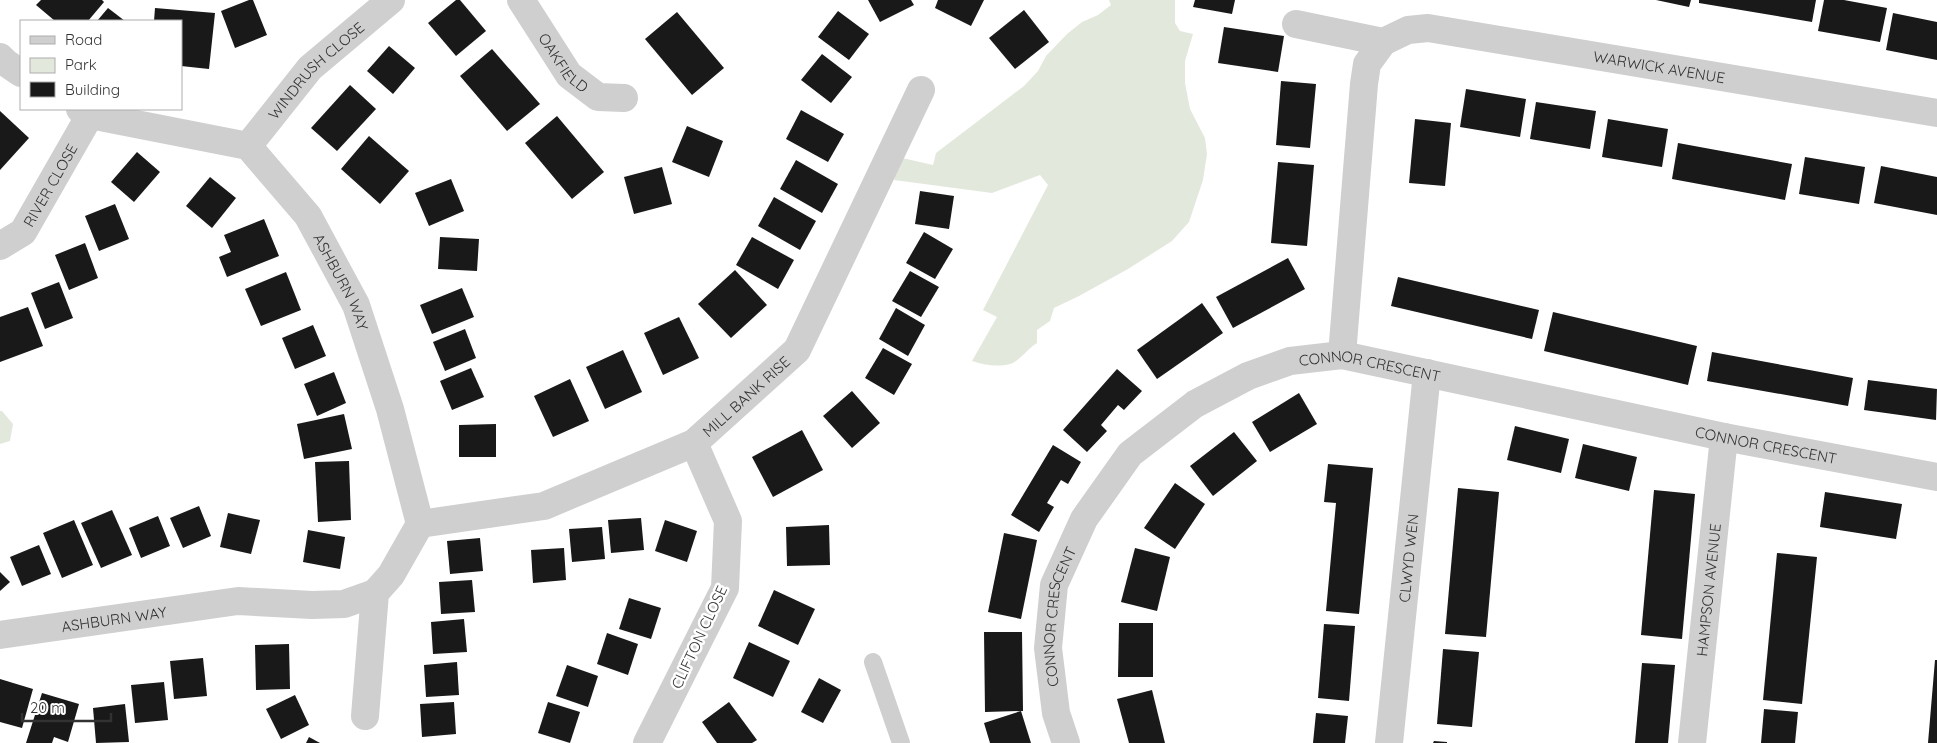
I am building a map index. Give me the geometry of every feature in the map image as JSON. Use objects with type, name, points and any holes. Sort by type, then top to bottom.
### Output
[{"type":"street","name":"WINDRUSH CLOSE","points":[[248,146],[310,68],[391,0]]},
{"type":"street","name":"OAKFIELD","points":[[521,0],[569,74],[598,97],[624,98]]},
{"type":"street","points":[[1296,24],[1383,42],[1368,64],[1364,84],[1342,355]]},
{"type":"street","name":"WARWICK AVENUE","points":[[1383,42],[1408,30],[1428,28],[1937,112]]},
{"type":"street","points":[[0,56],[6,63],[20,72]]},
{"type":"street","name":"MILL BANK RISE","points":[[420,524],[544,506],[694,442],[797,350],[921,90]]},
{"type":"street","points":[[85,112],[248,146]]},
{"type":"street","name":"RIVER CLOSE","points":[[0,246],[24,232],[85,112]]},
{"type":"street","name":"ASHBURN WAY","points":[[0,635],[238,601],[312,605],[344,604],[375,593],[391,575],[420,524],[390,409],[356,305],[308,216],[248,146]]},
{"type":"street","name":"CONNOR CRESCENT","points":[[1066,743],[1056,713],[1048,648],[1054,585],[1084,519],[1130,454],[1194,404],[1248,376],[1290,361],[1342,355],[1724,437],[1937,477]]},
{"type":"street","name":"CLWYD WEN","points":[[1389,743],[1427,373]]},
{"type":"street","name":"HAMPSON AVENUE","points":[[1692,743],[1724,437]]},
{"type":"street","name":"CLIFTON CLOSE","points":[[647,743],[725,588],[728,521],[694,442]]},
{"type":"street","points":[[365,716],[375,593]]},
{"type":"lane","points":[[872,662],[901,743]]},
{"type":"green space","points":[[1109,0],[1175,0],[1175,23],[1180,31],[1193,34],[1185,61],[1185,83],[1190,109],[1205,138],[1207,154],[1203,180],[1189,222],[1172,241],[1128,269],[1054,308],[1050,321],[1037,330],[1037,343],[1016,361],[1000,366],[972,361],[997,317],[983,310],[1048,185],[1040,175],[992,193],[894,180],[898,157],[933,165],[936,153],[1024,86],[1038,71],[1046,56],[1067,34],[1082,22],[1098,15],[1111,5]]},
{"type":"green space","points":[[0,411],[13,424],[10,441],[0,444]]},
{"type":"building","points":[[41,0],[102,0],[104,2],[89,20],[54,20],[36,5]]},
{"type":"building","points":[[253,0],[267,35],[235,48],[221,11]]},
{"type":"building","points":[[456,0],[460,0],[486,31],[456,56],[428,23]]},
{"type":"building","points":[[868,0],[911,0],[914,5],[880,22]]},
{"type":"building","points":[[938,0],[984,0],[971,26],[935,8]]},
{"type":"building","points":[[1195,0],[1235,0],[1232,14],[1193,7]]},
{"type":"building","points":[[1656,0],[1691,0],[1689,7]]},
{"type":"building","points":[[1699,0],[1816,0],[1812,22],[1699,3]]},
{"type":"building","points":[[1824,0],[1844,0],[1887,8],[1880,42],[1818,31]]},
{"type":"building","points":[[108,8],[124,20],[98,20]]},
{"type":"building","points":[[155,8],[215,13],[209,69],[182,66],[182,20],[154,20]]},
{"type":"building","points":[[1024,10],[1049,42],[1015,69],[989,38]]},
{"type":"building","points":[[838,11],[869,34],[849,60],[818,37]]},
{"type":"building","points":[[677,12],[724,68],[692,95],[645,39]]},
{"type":"building","points":[[1893,13],[1937,22],[1937,60],[1886,50]]},
{"type":"building","points":[[1224,27],[1284,36],[1278,72],[1218,63]]},
{"type":"building","points":[[389,46],[415,68],[393,94],[367,71]]},
{"type":"building","points":[[492,49],[540,104],[507,131],[460,76]]},
{"type":"building","points":[[822,54],[852,77],[831,103],[801,80]]},
{"type":"building","points":[[1281,81],[1316,84],[1310,148],[1276,145]]},
{"type":"building","points":[[350,85],[376,109],[337,151],[311,128]]},
{"type":"building","points":[[1466,89],[1526,99],[1520,137],[1460,127]]},
{"type":"building","points":[[1536,102],[1596,111],[1590,149],[1530,139]]},
{"type":"building","points":[[801,110],[844,134],[828,162],[786,139]]},
{"type":"building","points":[[0,111],[29,138],[0,170]]},
{"type":"building","points":[[557,116],[604,172],[572,199],[525,143]]},
{"type":"building","points":[[1415,119],[1451,123],[1445,186],[1409,183]]},
{"type":"building","points":[[1608,119],[1668,129],[1662,167],[1602,157]]},
{"type":"building","points":[[687,126],[723,141],[709,177],[672,162]]},
{"type":"building","points":[[369,136],[409,171],[380,204],[341,169]]},
{"type":"building","points":[[1678,143],[1792,164],[1785,200],[1672,179]]},
{"type":"building","points":[[137,152],[160,172],[134,202],[111,182]]},
{"type":"building","points":[[1805,157],[1865,167],[1859,204],[1799,194]]},
{"type":"building","points":[[796,160],[838,184],[822,213],[780,189]]},
{"type":"building","points":[[1278,162],[1314,165],[1307,246],[1271,243]]},
{"type":"building","points":[[1881,166],[1937,177],[1937,215],[1874,203]]},
{"type":"building","points":[[662,167],[672,204],[634,214],[624,177]]},
{"type":"building","points":[[210,177],[236,198],[212,228],[186,206]]},
{"type":"building","points":[[451,179],[464,211],[429,226],[415,193]]},
{"type":"building","points":[[920,191],[954,196],[949,229],[915,224]]},
{"type":"building","points":[[774,197],[816,221],[800,250],[758,226]]},
{"type":"building","points":[[115,204],[129,239],[99,251],[85,216]]},
{"type":"building","points":[[264,219],[279,256],[227,277],[219,257],[231,252],[224,235]]},
{"type":"building","points":[[924,232],[953,249],[935,279],[906,263]]},
{"type":"building","points":[[440,237],[479,239],[477,271],[438,269]]},
{"type":"building","points":[[752,237],[794,260],[778,289],[736,265]]},
{"type":"building","points":[[85,243],[98,278],[69,290],[55,255]]},
{"type":"building","points":[[1288,258],[1305,289],[1233,328],[1216,297]]},
{"type":"building","points":[[735,270],[767,305],[731,338],[698,304]]},
{"type":"building","points":[[910,271],[939,287],[921,317],[892,301]]},
{"type":"building","points":[[286,272],[301,310],[261,326],[245,289]]},
{"type":"building","points":[[1398,277],[1539,310],[1532,339],[1391,306]]},
{"type":"building","points":[[59,282],[73,318],[45,329],[31,293]]},
{"type":"building","points":[[462,288],[474,317],[432,334],[420,305]]},
{"type":"building","points":[[1202,303],[1223,333],[1157,379],[1137,350]]},
{"type":"building","points":[[28,307],[43,346],[0,362],[0,317]]},
{"type":"building","points":[[896,308],[925,325],[908,356],[879,339]]},
{"type":"building","points":[[1553,312],[1697,346],[1688,385],[1544,351]]},
{"type":"building","points":[[679,317],[699,358],[663,375],[644,333]]},
{"type":"building","points":[[313,325],[326,356],[295,369],[282,338]]},
{"type":"building","points":[[465,329],[476,358],[445,371],[433,342]]},
{"type":"building","points":[[883,348],[912,364],[894,395],[865,378]]},
{"type":"building","points":[[623,350],[642,392],[605,409],[586,367]]},
{"type":"building","points":[[1712,352],[1853,378],[1848,406],[1707,381]]},
{"type":"building","points":[[471,368],[484,397],[452,410],[440,381]]},
{"type":"building","points":[[1117,369],[1142,391],[1124,410],[1118,405],[1101,425],[1107,431],[1087,452],[1063,430]]},
{"type":"building","points":[[334,372],[346,403],[317,416],[304,384]]},
{"type":"building","points":[[570,379],[589,421],[553,437],[534,396]]},
{"type":"building","points":[[1868,380],[1937,389],[1936,420],[1864,410]]},
{"type":"building","points":[[852,391],[880,423],[852,448],[823,416]]},
{"type":"building","points":[[1299,393],[1317,424],[1270,452],[1252,422]]},
{"type":"building","points":[[344,414],[352,449],[304,459],[297,424]]},
{"type":"building","points":[[496,424],[496,457],[459,457],[459,425]]},
{"type":"building","points":[[1515,426],[1569,439],[1561,473],[1507,460]]},
{"type":"building","points":[[802,430],[823,470],[773,497],[752,457]]},
{"type":"building","points":[[1234,432],[1257,461],[1213,496],[1190,466]]},
{"type":"building","points":[[1583,444],[1637,457],[1629,491],[1575,478]]},
{"type":"building","points":[[1053,445],[1081,462],[1068,484],[1061,480],[1047,503],[1054,507],[1039,532],[1011,515]]},
{"type":"building","points":[[349,461],[351,520],[318,522],[315,462]]},
{"type":"building","points":[[1328,464],[1373,468],[1359,614],[1326,611],[1336,503],[1324,502]]},
{"type":"building","points":[[1175,483],[1205,504],[1175,549],[1144,528]]},
{"type":"building","points":[[1458,488],[1499,492],[1486,637],[1445,634]]},
{"type":"building","points":[[1654,490],[1695,494],[1682,639],[1641,635]]},
{"type":"building","points":[[1825,492],[1902,504],[1896,539],[1820,527]]},
{"type":"building","points":[[199,506],[211,536],[183,548],[170,518]]},
{"type":"building","points":[[112,510],[132,555],[101,568],[81,523]]},
{"type":"building","points":[[228,513],[260,520],[251,554],[220,547]]},
{"type":"building","points":[[158,516],[170,546],[141,558],[129,528]]},
{"type":"building","points":[[641,518],[644,550],[611,553],[608,520]]},
{"type":"building","points":[[74,520],[93,565],[62,578],[43,533]]},
{"type":"building","points":[[665,520],[697,531],[687,562],[655,551]]},
{"type":"building","points":[[829,525],[830,565],[787,566],[786,527]]},
{"type":"building","points":[[602,527],[605,559],[572,562],[569,529]]},
{"type":"building","points":[[308,530],[345,537],[340,569],[303,562]]},
{"type":"building","points":[[1004,533],[1037,540],[1021,619],[988,612]]},
{"type":"building","points":[[480,538],[483,571],[450,574],[447,541]]},
{"type":"building","points":[[39,545],[51,574],[22,586],[10,557]]},
{"type":"building","points":[[564,548],[566,580],[533,583],[531,550]]},
{"type":"building","points":[[1135,548],[1170,557],[1157,611],[1121,602]]},
{"type":"building","points":[[1777,553],[1817,557],[1802,704],[1763,700]]},
{"type":"building","points":[[0,572],[10,582],[0,591]]},
{"type":"building","points":[[472,580],[475,612],[441,614],[439,582]]},
{"type":"building","points":[[774,590],[815,609],[798,645],[758,626]]},
{"type":"building","points":[[629,598],[661,608],[651,639],[619,629]]},
{"type":"building","points":[[464,619],[467,652],[433,654],[431,622]]},
{"type":"building","points":[[1119,623],[1153,623],[1153,677],[1118,677]]},
{"type":"building","points":[[1324,624],[1355,626],[1349,701],[1318,698]]},
{"type":"building","points":[[984,632],[1022,632],[1023,711],[985,712]]},
{"type":"building","points":[[607,633],[638,644],[628,675],[597,664]]},
{"type":"building","points":[[749,642],[790,661],[773,697],[733,678]]},
{"type":"building","points":[[289,644],[290,689],[256,690],[255,645]]},
{"type":"building","points":[[1443,649],[1479,652],[1472,727],[1437,724]]},
{"type":"building","points":[[203,658],[207,696],[174,699],[170,661]]},
{"type":"building","points":[[1935,660],[1937,660],[1937,743],[1928,743]]},
{"type":"building","points":[[457,662],[459,695],[426,697],[424,665]]},
{"type":"building","points":[[1642,663],[1675,665],[1668,743],[1635,743]]},
{"type":"building","points":[[567,665],[598,676],[588,707],[556,696]]},
{"type":"building","points":[[819,678],[841,690],[823,723],[801,712]]},
{"type":"building","points":[[0,679],[33,689],[22,728],[0,722]]},
{"type":"building","points":[[164,682],[168,720],[135,723],[131,685]]},
{"type":"building","points":[[1152,690],[1165,743],[1129,743],[1117,699]]},
{"type":"building","points":[[42,693],[79,704],[68,742],[54,737],[52,743],[26,743]]},
{"type":"building","points":[[295,695],[309,725],[281,739],[266,709]]},
{"type":"building","points":[[454,702],[456,734],[422,737],[420,704]]},
{"type":"building","points":[[548,702],[580,712],[570,743],[538,733]]},
{"type":"building","points":[[729,702],[757,740],[752,743],[717,743],[702,722]]},
{"type":"building","points":[[125,704],[129,742],[96,743],[93,708]]},
{"type":"building","points":[[1764,709],[1798,712],[1795,743],[1761,743]]},
{"type":"building","points":[[1021,711],[1031,743],[990,743],[984,723]]},
{"type":"building","points":[[1316,713],[1348,716],[1345,743],[1313,743]]},
{"type":"building","points":[[309,737],[320,743],[306,743]]},
{"type":"building","points":[[1434,741],[1447,742],[1447,743],[1433,743]]}]
